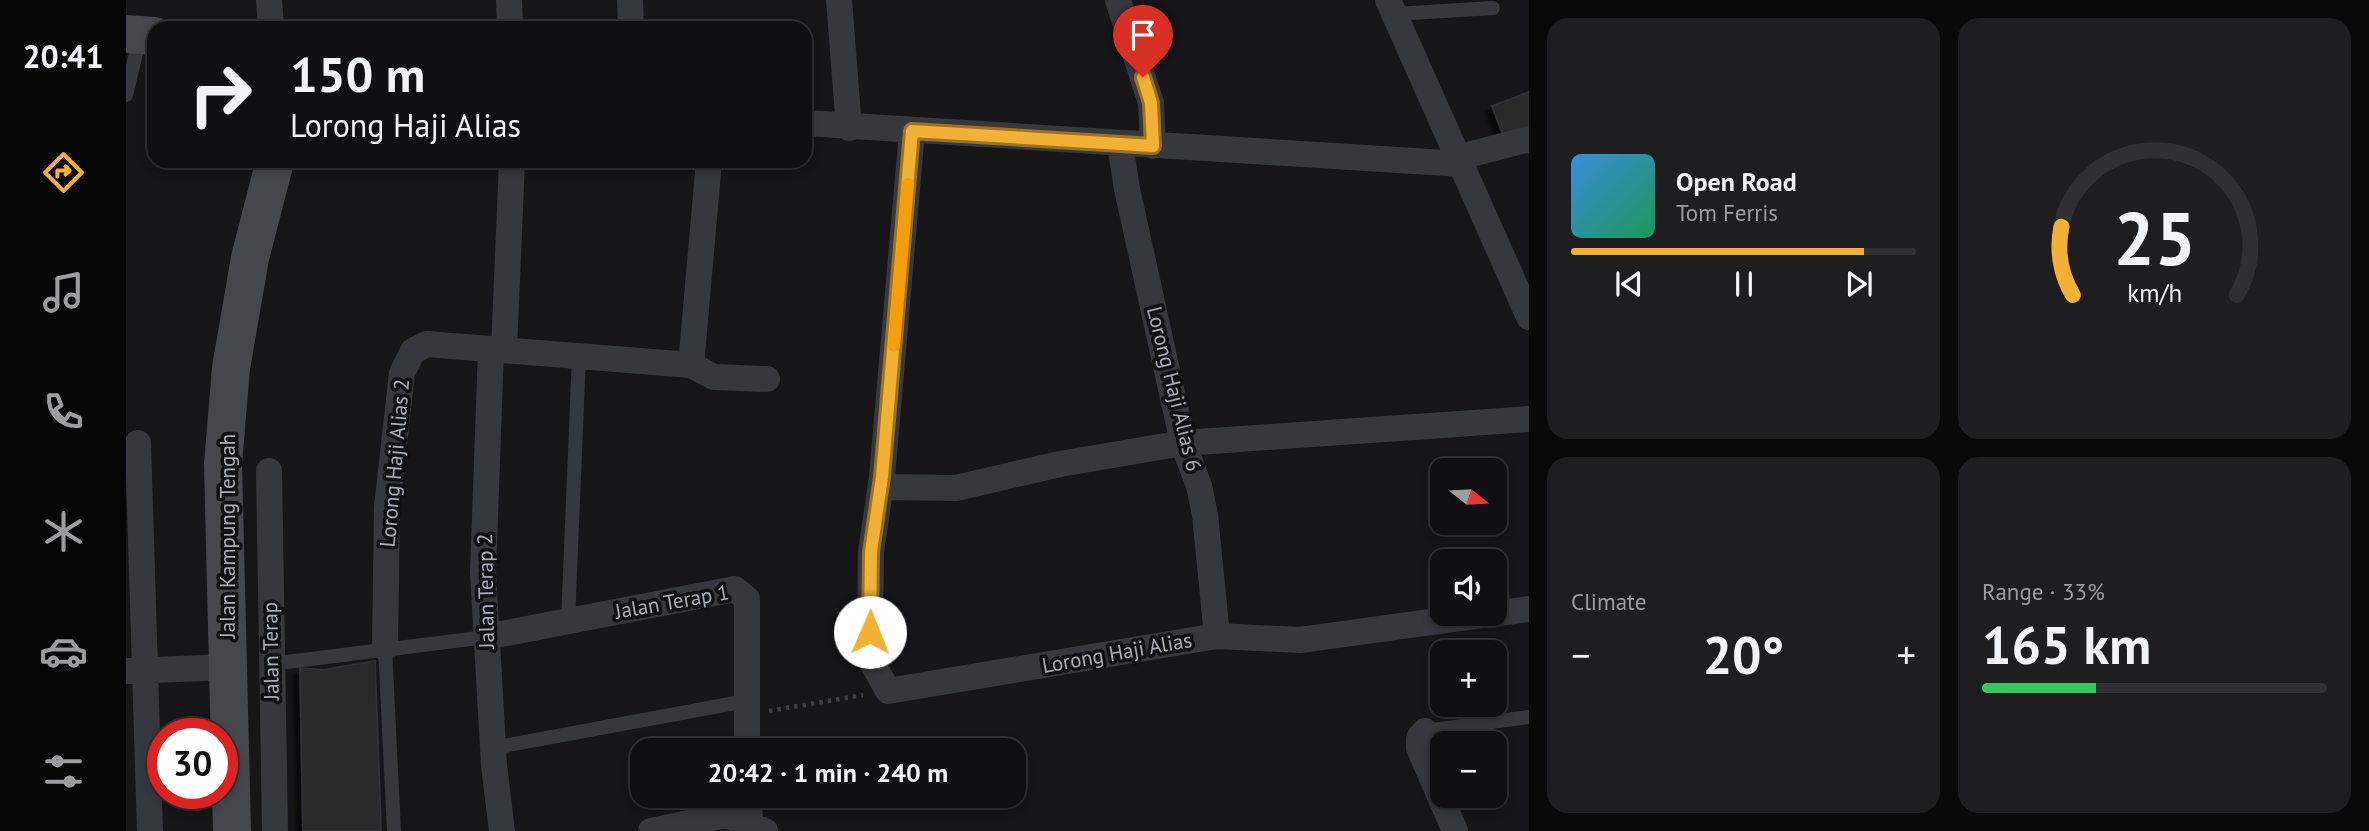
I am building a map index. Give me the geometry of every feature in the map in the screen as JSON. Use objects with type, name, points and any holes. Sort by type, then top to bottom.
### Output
[{"type":"street","points":[[269,0],[270,21]]},
{"type":"street","points":[[509,0],[510,21]]},
{"type":"street","points":[[629,0],[630,21]]},
{"type":"street","points":[[839,0],[849,128]]},
{"type":"street","points":[[1118,0],[1151,103],[1153,146]]},
{"type":"street","points":[[1391,7],[1529,317]]},
{"type":"street","points":[[812,124],[1153,146],[1461,161],[1529,139]]},
{"type":"street","points":[[888,691],[873,664],[870,632],[871,552],[881,487],[912,131]]},
{"type":"street","name":"Lorong Haji Alias 6","points":[[1120,144],[1127,189],[1183,443],[1205,515],[1217,636]]},
{"type":"street","name":"Jalan Kampung Tengah","points":[[232,831],[223,464],[231,368],[250,258],[273,168]]},
{"type":"street","name":"Jalan Terap 2","points":[[502,831],[493,748],[482,572],[511,168]]},
{"type":"street","points":[[691,365],[708,168]]},
{"type":"street","name":"Lorong Haji Alias 2","points":[[385,648],[387,507],[401,373],[414,351],[427,344],[579,356],[691,365],[714,377],[767,379]]},
{"type":"street","points":[[881,487],[956,488],[1060,464],[1183,443],[1529,419]]},
{"type":"street","points":[[132,439],[136,670],[150,831]]},
{"type":"street","name":"Jalan Terap","points":[[269,471],[275,831]]},
{"type":"street","name":"Jalan Terap 1","points":[[486,637],[735,589],[747,599],[747,738]]},
{"type":"street","name":"Lorong Haji Alias","points":[[1507,612],[1529,609]]},
{"type":"street","name":"Lorong Haji Alias","points":[[888,691],[1217,636],[1300,640],[1430,622]]},
{"type":"street","points":[[136,670],[229,667]]},
{"type":"street","points":[[1425,731],[1419,738],[1419,748],[1455,831]]},
{"type":"street","points":[[752,808],[757,827]]},
{"type":"street","points":[[651,831],[726,815],[757,827]]},
{"type":"lane","points":[[1391,7],[1493,8]]},
{"type":"lane","points":[[126,95],[140,35]]},
{"type":"lane","points":[[568,621],[579,356]]},
{"type":"lane","points":[[271,664],[486,637]]},
{"type":"lane","points":[[385,648],[394,831]]},
{"type":"lane","points":[[493,748],[746,708]]},
{"type":"lane","points":[[1425,731],[1529,717]]},
{"type":"path","points":[[746,708],[888,691]]},
{"type":"building","points":[[1529,92],[1529,131],[1505,140],[1492,106]]},
{"type":"building","points":[[375,661],[381,831],[303,831],[300,668],[323,670]]},
{"type":"slow traffic","points":[[894,346],[908,184]]},
{"type":"route","points":[[870,632],[871,552],[882,477],[912,131],[1153,146],[1151,103],[1143,77]]}]
